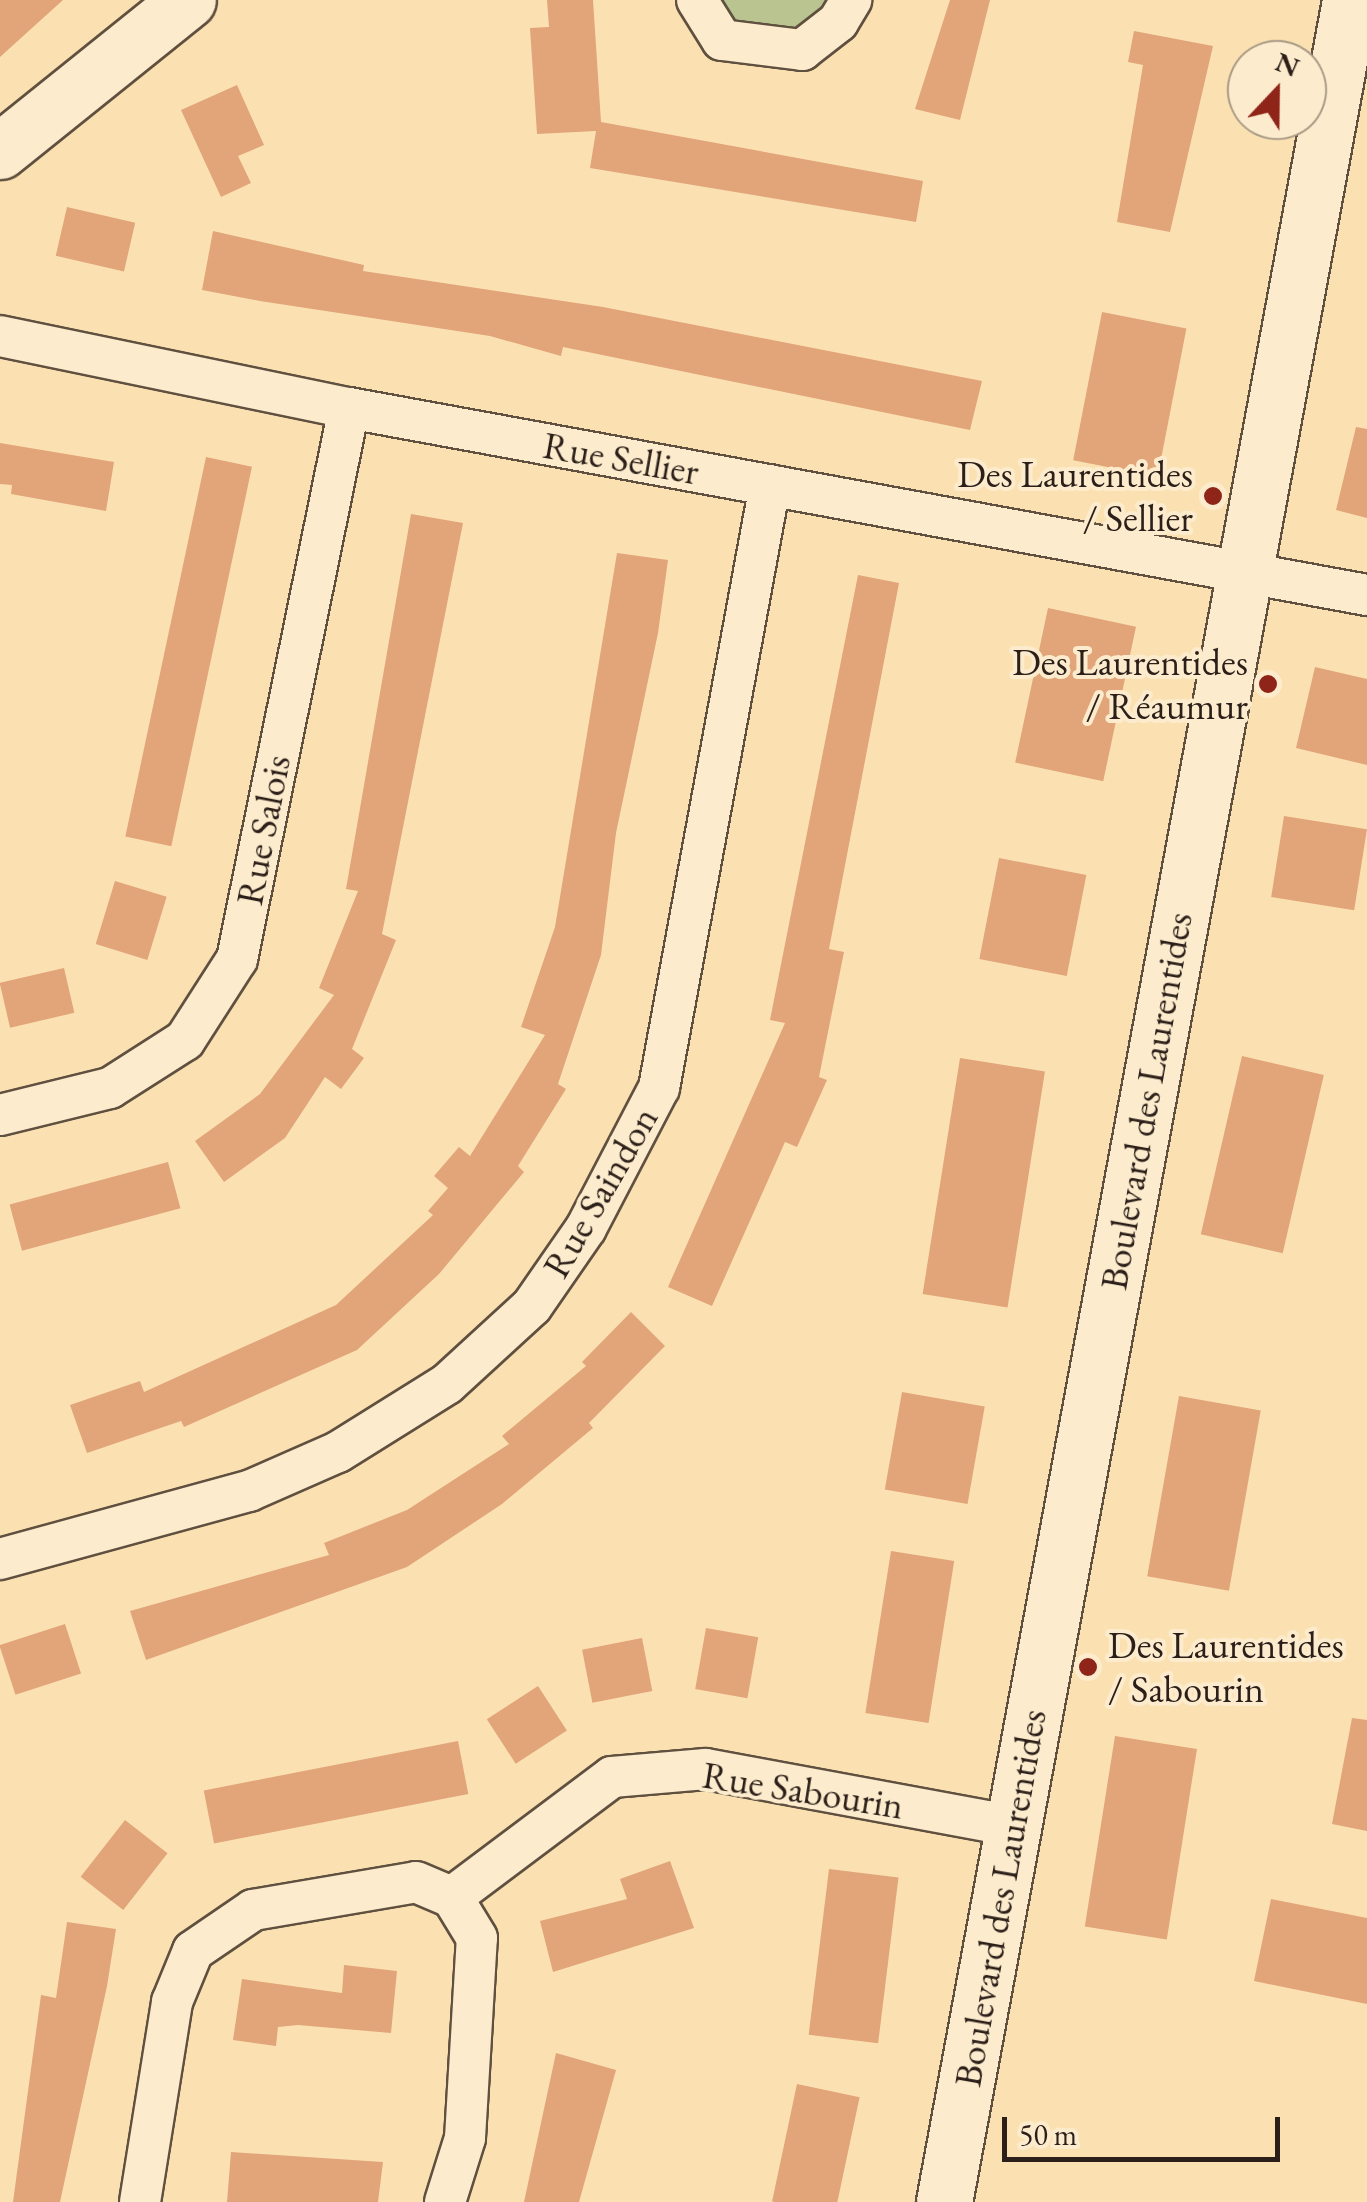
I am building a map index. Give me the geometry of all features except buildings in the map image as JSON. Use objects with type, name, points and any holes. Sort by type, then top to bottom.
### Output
[{"type":"street","points":[[0,151],[188,0]]},
{"type":"street","points":[[698,0],[722,40],[802,50],[838,22],[851,0]]},
{"type":"street","name":"Boulevard des Laurentides","points":[[944,2202],[1350,0]]},
{"type":"street","name":"Rue Sellier","points":[[0,336],[349,408],[1242,575],[1367,594]]},
{"type":"street","name":"Rue Salois","points":[[0,1115],[110,1088],[185,1040],[237,960],[349,408]]},
{"type":"street","name":"Rue Saindon","points":[[0,1559],[248,1491],[338,1452],[447,1384],[532,1306],[586,1228],[660,1088],[770,485]]},
{"type":"street","name":"Rue Sabourin","points":[[452,1897],[612,1777],[706,1769],[1013,1826]]},
{"type":"street","points":[[140,2202],[172,2002],[193,1951],[253,1910],[416,1882],[452,1897],[477,1938],[465,2138],[445,2202]]},
{"type":"green space","points":[[697,0],[851,0],[802,50],[722,40]]},
{"type":"place","name":"Des Laurentides / Sellier","points":[[1213,496]]},
{"type":"place","name":"Des Laurentides / Réaumur","points":[[1268,684]]},
{"type":"place","name":"Des Laurentides / Sabourin","points":[[1088,1667]]}]
